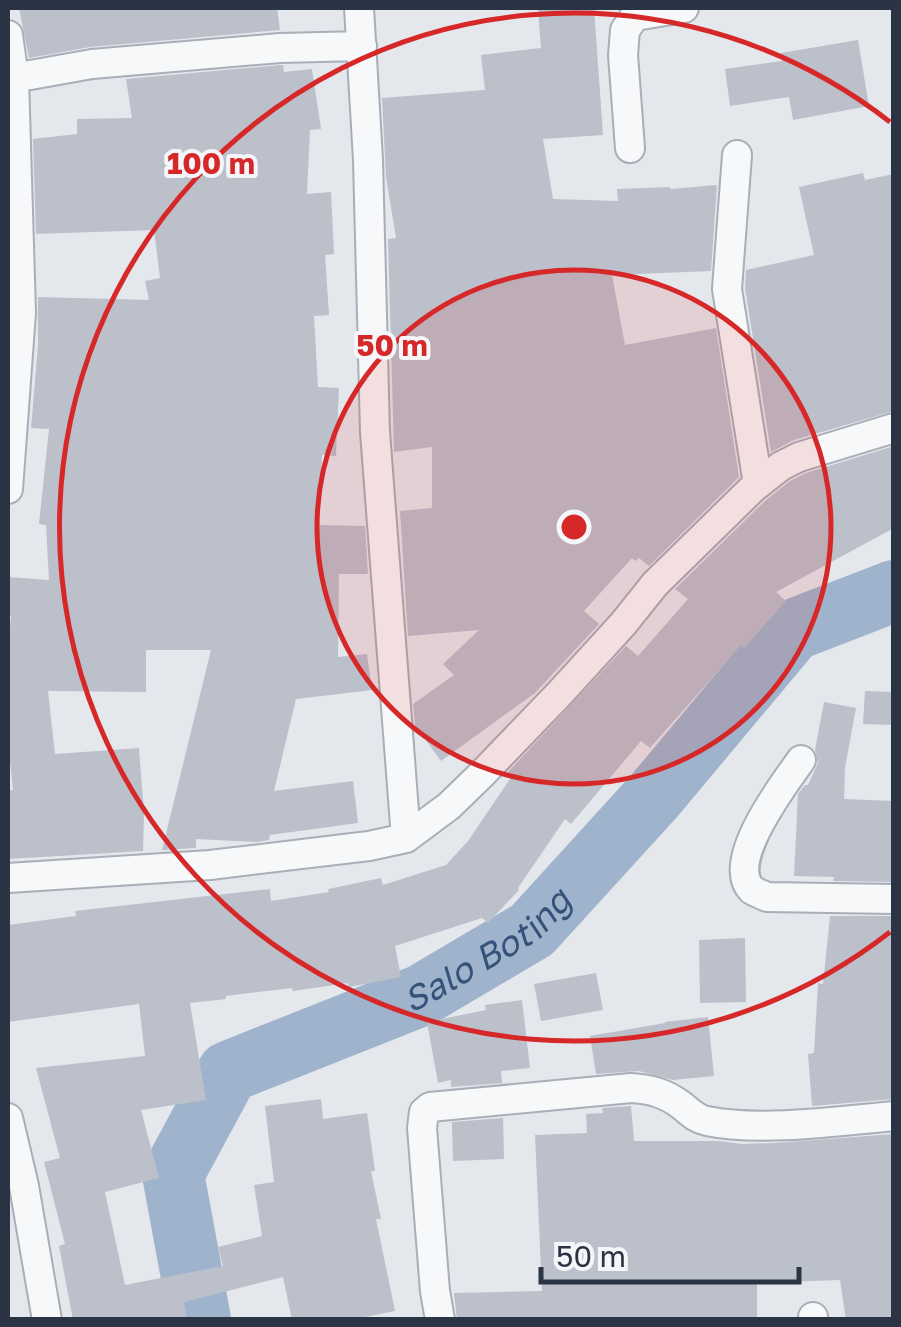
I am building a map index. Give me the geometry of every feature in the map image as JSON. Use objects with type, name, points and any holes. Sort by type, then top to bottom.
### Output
[{"type":"street","points":[[359,8],[376,432],[406,838]]},
{"type":"street","points":[[630,148],[623,55],[625,30],[634,16],[684,8]]},
{"type":"street","points":[[8,36],[21,313],[8,489]]},
{"type":"street","points":[[11,78],[127,60],[362,46]]},
{"type":"street","points":[[737,155],[727,289],[758,484]]},
{"type":"street","points":[[8,878],[210,865],[406,838],[449,806],[482,774],[623,624],[655,584],[758,484],[799,456],[894,428]]},
{"type":"street","points":[[801,760],[770,806],[746,855],[745,878],[753,891],[767,896],[894,899]]},
{"type":"street","points":[[440,1320],[422,1128],[424,1112],[430,1107],[631,1088],[663,1094],[705,1121],[742,1125],[894,1116]]},
{"type":"street","points":[[8,1118],[47,1320]]},
{"type":"building","points":[[19,8],[277,8],[280,30],[90,47],[29,58]]},
{"type":"building","points":[[538,8],[594,8],[603,135],[543,139],[553,199],[618,201],[617,189],[717,185],[711,271],[612,275],[625,345],[716,328],[739,477],[649,566],[632,558],[584,611],[599,624],[535,693],[441,761],[415,725],[413,704],[454,675],[443,664],[479,630],[408,636],[400,511],[432,508],[432,447],[394,452],[388,239],[396,238],[386,177],[382,98],[485,90],[481,55],[541,48]]},
{"type":"building","points":[[858,40],[869,106],[793,120],[789,97],[730,106],[725,69],[782,61],[781,53]]},
{"type":"building","points":[[283,65],[284,72],[312,69],[321,129],[310,130],[307,194],[331,192],[334,254],[325,255],[329,315],[314,316],[318,387],[339,388],[336,456],[322,455],[319,525],[365,526],[368,574],[339,574],[338,657],[367,654],[372,690],[296,699],[274,791],[353,781],[358,823],[270,835],[269,840],[258,842],[196,839],[196,848],[162,850],[211,650],[146,650],[146,692],[48,691],[55,754],[139,748],[143,851],[8,859],[8,790],[13,790],[8,742],[9,577],[49,580],[46,525],[39,524],[49,429],[31,428],[38,297],[149,300],[145,281],[160,278],[154,230],[36,234],[33,139],[77,134],[77,119],[132,118],[126,79]]},
{"type":"building","points":[[863,173],[865,180],[894,174],[894,411],[794,440],[771,452],[745,288],[746,270],[814,255],[799,187]]},
{"type":"building","points":[[894,446],[894,528],[776,592],[786,601],[744,648],[741,645],[650,748],[641,741],[571,824],[565,819],[519,890],[488,923],[482,918],[395,946],[401,977],[349,987],[348,983],[293,991],[292,988],[190,1003],[206,1100],[141,1110],[159,1178],[105,1192],[125,1285],[223,1266],[218,1247],[262,1236],[254,1185],[274,1182],[265,1106],[321,1099],[323,1119],[367,1113],[375,1171],[371,1171],[381,1219],[376,1219],[395,1311],[350,1320],[292,1320],[283,1277],[184,1302],[187,1320],[73,1320],[59,1246],[65,1244],[44,1162],[60,1158],[36,1068],[145,1056],[139,1004],[8,1022],[8,925],[76,916],[75,911],[270,889],[271,901],[329,892],[328,889],[381,878],[383,885],[446,865],[468,841],[512,776],[508,772],[626,646],[638,656],[688,599],[675,589],[765,501],[806,473]]},
{"type":"building","points":[[865,691],[894,692],[894,725],[863,724]]},
{"type":"building","points":[[824,702],[856,708],[845,768],[844,799],[894,801],[894,882],[794,876],[798,794],[808,785],[818,763],[815,750]]},
{"type":"building","points":[[830,916],[894,916],[894,1099],[812,1106],[808,1054],[814,1053],[818,983],[823,984]]},
{"type":"building","points":[[745,938],[746,1002],[700,1003],[699,940]]},
{"type":"building","points":[[596,973],[603,1010],[541,1021],[534,984]]},
{"type":"building","points":[[522,1000],[530,1068],[501,1071],[502,1083],[451,1087],[451,1080],[438,1083],[427,1022],[486,1010],[485,1005]]},
{"type":"building","points":[[708,1017],[714,1076],[673,1080],[639,1071],[596,1074],[590,1036]]},
{"type":"building","points":[[631,1106],[634,1141],[742,1144],[894,1134],[894,1320],[846,1320],[840,1280],[757,1283],[757,1320],[457,1320],[454,1293],[542,1291],[535,1135],[587,1133],[586,1114],[603,1113],[602,1108]]},
{"type":"building","points":[[503,1118],[504,1159],[453,1161],[452,1122]]},
{"type":"waterway","name":"Salo Boting","points":[[200,1320],[173,1174],[228,1072],[422,995],[532,930],[655,795],[793,630],[894,591]]}]
